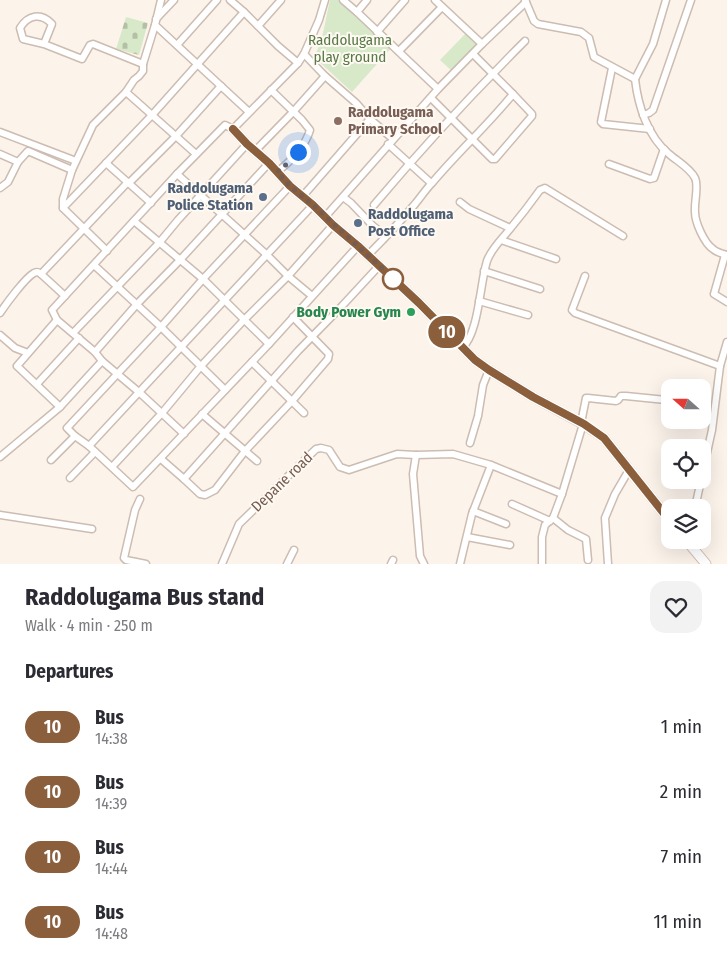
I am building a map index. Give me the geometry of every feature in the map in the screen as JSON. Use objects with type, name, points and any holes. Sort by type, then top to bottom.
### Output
[{"type":"street","points":[[106,250],[63,208],[63,200],[72,170],[93,125],[126,92],[143,71],[143,64],[160,0]]},
{"type":"street","points":[[155,22],[174,0]]},
{"type":"street","points":[[177,45],[217,0]]},
{"type":"street","points":[[230,0],[278,46],[298,62]]},
{"type":"street","points":[[236,6],[242,0]]},
{"type":"street","points":[[258,26],[281,0]]},
{"type":"street","points":[[233,129],[304,54],[319,20],[323,0]]},
{"type":"street","points":[[343,0],[438,89]]},
{"type":"street","points":[[357,12],[367,0]]},
{"type":"street","points":[[378,32],[405,0]]},
{"type":"street","points":[[666,0],[652,44],[635,79],[636,93],[650,130],[664,149],[693,174],[696,180],[695,212],[697,225],[713,250],[726,255],[714,294],[727,302]]},
{"type":"street","points":[[643,114],[653,110],[691,0]]},
{"type":"street","points":[[325,217],[438,89],[526,1],[534,21],[538,24],[582,32],[589,38],[594,57],[635,79]]},
{"type":"street","points":[[399,51],[440,3],[482,44]]},
{"type":"street","points":[[63,208],[198,65],[244,12]]},
{"type":"street","points":[[44,44],[52,24],[47,19],[38,16],[24,21],[20,28],[23,39],[44,44],[82,59],[90,45],[93,44],[143,64]]},
{"type":"street","points":[[155,22],[249,112]]},
{"type":"street","points":[[374,205],[409,164],[525,41]]},
{"type":"street","points":[[304,54],[325,76],[356,103],[409,164],[431,183]]},
{"type":"street","points":[[431,98],[492,160],[495,159],[513,140],[532,114],[473,54]]},
{"type":"street","points":[[612,68],[603,124],[650,130]]},
{"type":"street","points":[[256,151],[325,76]]},
{"type":"street","points":[[41,274],[176,136],[221,86]]},
{"type":"street","points":[[271,90],[310,130],[307,140],[288,163],[277,172]]},
{"type":"street","points":[[126,92],[196,154]]},
{"type":"street","points":[[368,256],[414,205],[431,183],[498,113],[512,94]]},
{"type":"street","points":[[302,197],[370,119]]},
{"type":"street","points":[[184,434],[140,392],[57,320],[52,310],[177,174],[225,125],[233,129],[290,186],[419,303],[475,360],[533,397],[582,423],[604,438],[661,510]]},
{"type":"street","points":[[0,132],[76,161]]},
{"type":"street","points":[[73,333],[159,243],[247,144]]},
{"type":"street","points":[[609,164],[650,179],[654,178],[664,149]]},
{"type":"street","points":[[0,188],[8,182],[18,162],[28,151],[72,170]]},
{"type":"street","points":[[0,154],[18,162]]},
{"type":"street","points":[[106,163],[151,203]]},
{"type":"street","points":[[95,352],[137,304],[269,163]]},
{"type":"street","points":[[177,174],[312,296]]},
{"type":"street","points":[[290,186],[67,428],[75,436],[96,452],[133,487],[269,344],[358,246]]},
{"type":"street","points":[[462,348],[467,344],[475,323],[488,258],[540,190],[545,188],[623,236]]},
{"type":"street","points":[[343,197],[351,202],[372,226],[386,236]]},
{"type":"street","points":[[460,202],[469,209],[510,228]]},
{"type":"street","points":[[89,446],[313,205]]},
{"type":"street","points":[[134,221],[203,279],[269,344]]},
{"type":"street","points":[[112,467],[244,320],[288,276],[333,225]]},
{"type":"street","points":[[500,240],[556,259]]},
{"type":"street","points":[[94,265],[225,390]]},
{"type":"street","points":[[184,479],[286,365],[379,266]]},
{"type":"street","points":[[484,271],[540,289]]},
{"type":"street","points":[[0,313],[26,280],[35,272],[41,274],[65,296]]},
{"type":"street","points":[[585,276],[572,310],[575,313],[720,366]]},
{"type":"street","points":[[479,300],[528,316]]},
{"type":"street","points":[[161,459],[200,494],[215,490],[245,451],[328,359],[329,354],[292,317]]},
{"type":"street","points":[[57,320],[17,366],[60,407]]},
{"type":"street","points":[[0,335],[15,348],[28,353]]},
{"type":"street","points":[[37,384],[79,338]]},
{"type":"street","points":[[710,439],[720,366],[727,342]]},
{"type":"street","points":[[0,457],[60,407],[102,361]]},
{"type":"street","points":[[252,362],[304,413]]},
{"type":"street","points":[[470,443],[478,416],[483,385],[489,370]]},
{"type":"street","points":[[542,564],[542,537],[545,525],[551,520],[562,494],[582,423],[586,398],[616,401],[621,396],[626,396],[661,400]]},
{"type":"street","points":[[202,414],[257,462]]},
{"type":"street","points":[[52,460],[75,436]]},
{"type":"street","name":"Depane road","points":[[222,564],[239,524],[316,449],[329,450],[340,467],[349,470],[397,454],[453,454],[490,465],[562,494]]},
{"type":"street","points":[[70,478],[96,452]]},
{"type":"street","points":[[416,455],[412,474],[420,556],[424,564]]},
{"type":"street","points":[[460,564],[473,511],[490,465]]},
{"type":"street","points":[[608,564],[605,518],[615,494],[629,470]]},
{"type":"street","points":[[140,499],[135,510],[124,558],[146,564]]},
{"type":"street","points":[[512,504],[551,520],[586,539],[588,560]]},
{"type":"street","points":[[473,511],[506,524]]},
{"type":"street","points":[[0,515],[92,529]]},
{"type":"street","points":[[467,537],[510,545]]},
{"type":"street","points":[[694,549],[706,564]]},
{"type":"street","points":[[288,564],[294,550]]},
{"type":"green space","name":"Raddolugama play ground","points":[[330,0],[338,0],[346,4],[393,46],[352,92],[314,57],[322,36]]},
{"type":"green space","points":[[126,17],[148,23],[139,55],[116,49]]},
{"type":"green space","points":[[466,33],[480,45],[453,72],[440,60]]},
{"type":"bus line","name":"10","points":[[233,129],[290,186],[419,303],[475,360],[533,397],[584,424],[604,438],[661,510]]},
{"type":"place","name":"Raddolugama Primary School","points":[[338,121]]},
{"type":"place","name":"Raddolugama Police Station","points":[[263,197]]},
{"type":"place","name":"Raddolugama Post Office","points":[[358,223]]},
{"type":"place","name":"Body Power Gym","points":[[411,312]]},
{"type":"route","points":[[298,152],[277,172],[290,186],[397,282],[393,279]]}]
